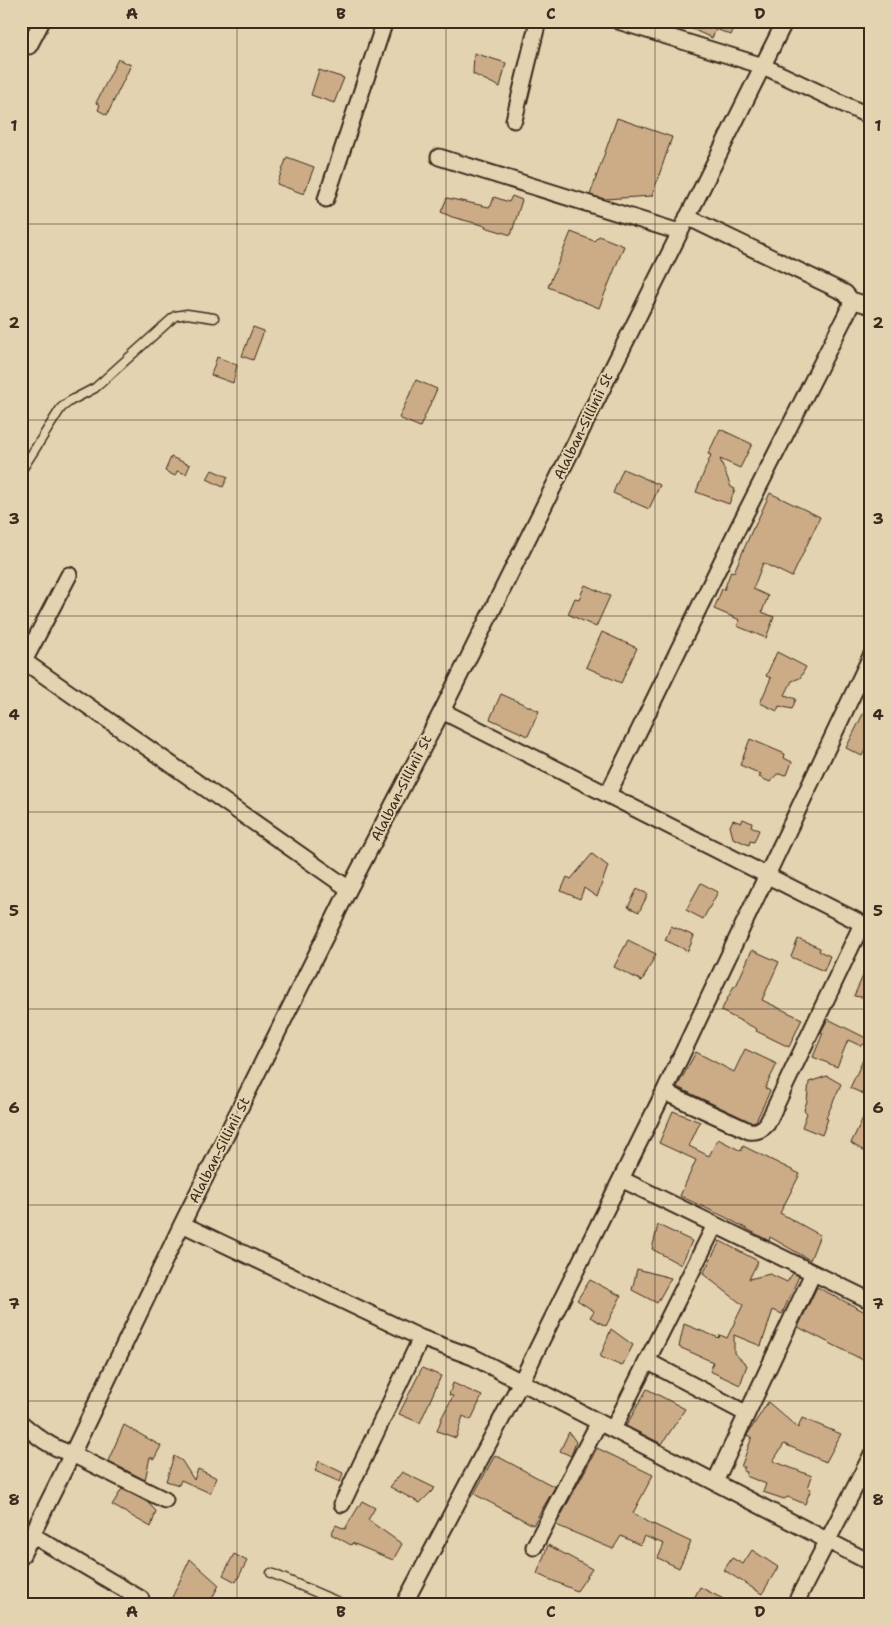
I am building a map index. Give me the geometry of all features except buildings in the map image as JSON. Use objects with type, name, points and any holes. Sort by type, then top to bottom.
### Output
[{"type":"street","points":[[29,46],[42,21]]},
{"type":"street","points":[[326,199],[385,21]]},
{"type":"street","points":[[514,120],[538,21]]},
{"type":"street","points":[[618,21],[763,66],[871,117]]},
{"type":"street","name":"Alalban-Sillinii St","points":[[21,1557],[182,1224],[349,889],[442,711],[784,21]]},
{"type":"street","points":[[439,157],[679,232]]},
{"type":"street","points":[[687,217],[845,293],[851,300],[871,306]]},
{"type":"street","points":[[608,794],[737,530],[850,307],[851,300]]},
{"type":"street","points":[[69,575],[23,660],[349,889]]},
{"type":"street","points":[[404,1604],[521,1382],[664,1092],[871,656]]},
{"type":"street","points":[[442,711],[866,926],[767,1124],[761,1129],[756,1132],[749,1131],[664,1092]]},
{"type":"street","points":[[621,1179],[871,1301]]},
{"type":"street","points":[[182,1224],[421,1338],[473,1357],[871,1562]]},
{"type":"street","points":[[613,1429],[716,1225]]},
{"type":"street","points":[[715,1482],[813,1273]]},
{"type":"street","points":[[342,1504],[421,1338]]},
{"type":"street","points":[[647,1361],[747,1414]]},
{"type":"street","points":[[534,1547],[599,1422]]},
{"type":"street","points":[[21,1423],[41,1440],[56,1449],[72,1454],[165,1500]]},
{"type":"street","points":[[796,1604],[871,1456]]},
{"type":"street","points":[[32,1535],[140,1599]]},
{"type":"lane","points":[[21,471],[62,408],[70,401],[95,388],[175,316],[187,314],[214,318]]},
{"type":"lane","points":[[271,1573],[343,1604]]}]
